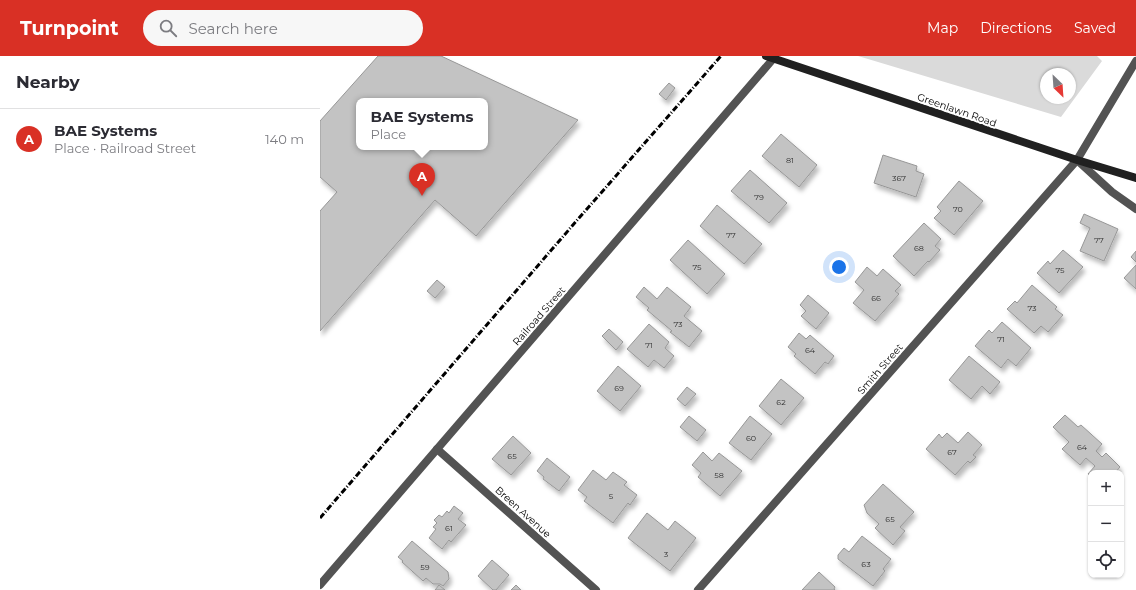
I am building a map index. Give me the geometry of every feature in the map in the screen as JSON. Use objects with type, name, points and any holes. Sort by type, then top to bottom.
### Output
[{"type":"main road","name":"Greenlawn Road","points":[[770,57],[1076,160],[1136,178]]},
{"type":"street","name":"Railroad Street","points":[[320,586],[770,57]]},
{"type":"street","name":"Smith Street","points":[[698,590],[1076,160],[1136,62]]},
{"type":"street","points":[[1076,160],[1112,192],[1136,209]]},
{"type":"street","name":"Breen Avenue","points":[[437,449],[596,590]]},
{"type":"shaded area","points":[[858,56],[1097,56],[1102,61],[1076,97],[1076,68],[1040,68],[1040,104],[1071,104],[1061,117]]},
{"type":"building","points":[[378,56],[441,56],[578,120],[476,236],[435,200],[320,331],[320,211],[337,192],[320,177],[320,121]]},
{"type":"building","points":[[669,83],[675,88],[666,100],[659,94]]},
{"type":"building","points":[[781,134],[817,165],[799,187],[762,156]]},
{"type":"building","points":[[883,155],[917,166],[916,171],[924,174],[916,197],[874,183]]},
{"type":"building","points":[[750,170],[787,203],[769,223],[731,191]]},
{"type":"building","points":[[959,181],[983,201],[954,235],[934,218],[941,211],[937,207]]},
{"type":"building","points":[[717,205],[762,244],[744,264],[700,226]]},
{"type":"building","points":[[1084,214],[1118,229],[1104,261],[1080,251],[1090,228],[1080,223]]},
{"type":"building","points":[[924,223],[941,239],[935,246],[940,250],[914,276],[893,256]]},
{"type":"building","points":[[688,240],[725,274],[707,294],[670,260]]},
{"type":"building","points":[[1063,250],[1083,267],[1059,293],[1037,273],[1048,261],[1050,264]]},
{"type":"building","points":[[1136,251],[1136,262],[1131,257]]},
{"type":"building","points":[[1136,265],[1136,289],[1124,278]]},
{"type":"building","points":[[867,267],[877,276],[883,269],[901,285],[895,291],[899,294],[875,321],[853,303],[864,290],[855,282]]},
{"type":"building","points":[[437,280],[445,287],[435,298],[427,291]]},
{"type":"building","points":[[1032,285],[1057,307],[1055,309],[1063,315],[1048,332],[1041,326],[1034,333],[1007,309],[1015,301],[1017,303]]},
{"type":"building","points":[[644,287],[657,299],[667,287],[691,307],[684,316],[702,331],[689,347],[670,332],[672,331],[647,310],[649,308],[636,297]]},
{"type":"building","points":[[808,295],[829,313],[816,329],[801,316],[806,311],[800,305]]},
{"type":"building","points":[[1002,322],[1031,348],[1016,366],[1008,359],[1001,368],[975,346],[989,330],[992,333]]},
{"type":"building","points":[[649,324],[669,342],[665,348],[674,356],[664,368],[654,360],[648,367],[627,349]]},
{"type":"building","points":[[609,329],[623,342],[616,350],[602,336]]},
{"type":"building","points":[[799,333],[806,339],[810,335],[834,356],[828,364],[825,362],[815,374],[794,356],[796,354],[788,347]]},
{"type":"building","points":[[969,356],[1000,382],[990,394],[982,386],[971,399],[949,380]]},
{"type":"building","points":[[618,366],[641,386],[620,411],[597,391]]},
{"type":"building","points":[[781,379],[804,398],[781,425],[759,406]]},
{"type":"building","points":[[687,387],[696,394],[685,406],[677,399]]},
{"type":"building","points":[[1065,415],[1078,427],[1081,425],[1102,444],[1096,451],[1102,457],[1106,453],[1120,467],[1118,470],[1092,470],[1095,466],[1086,458],[1080,465],[1062,449],[1069,442],[1053,427]]},
{"type":"building","points":[[689,416],[706,430],[697,441],[680,427]]},
{"type":"building","points":[[750,416],[772,434],[751,460],[729,443]]},
{"type":"building","points":[[968,432],[982,445],[973,455],[976,457],[970,463],[968,461],[955,475],[926,449],[939,434],[942,438],[947,433],[958,443]]},
{"type":"building","points":[[513,436],[531,453],[511,475],[492,459]]},
{"type":"building","points":[[703,452],[712,461],[719,453],[742,471],[720,496],[698,477],[701,473],[692,465]]},
{"type":"building","points":[[547,458],[570,477],[559,491],[543,479],[544,477],[537,471]]},
{"type":"building","points":[[593,470],[606,480],[613,472],[627,482],[624,485],[637,495],[630,505],[628,503],[613,523],[584,501],[587,497],[578,490]]},
{"type":"building","points":[[883,484],[914,512],[900,527],[905,531],[893,545],[875,528],[879,524],[867,513],[864,505]]},
{"type":"building","points":[[454,506],[463,513],[458,519],[466,525],[451,542],[449,540],[442,549],[429,538],[436,529],[433,527],[437,523],[434,520],[439,515],[442,517],[447,511],[449,513]]},
{"type":"building","points":[[647,513],[668,530],[675,521],[696,538],[670,571],[628,538]]},
{"type":"building","points":[[862,536],[891,559],[883,569],[885,571],[873,586],[838,559],[838,555],[844,548],[849,552]]},
{"type":"building","points":[[412,541],[448,572],[449,579],[443,586],[440,584],[433,584],[426,578],[423,581],[398,557]]},
{"type":"building","points":[[492,560],[509,575],[496,590],[493,590],[478,576]]},
{"type":"building","points":[[819,572],[835,587],[835,590],[802,590]]},
{"type":"building","points":[[439,585],[445,590],[435,590]]},
{"type":"building","points":[[516,585],[521,590],[511,590]]},
{"type":"railway","points":[[320,518],[721,56]]},
{"type":"place","name":"BAE Systems","points":[[422,196]]}]
